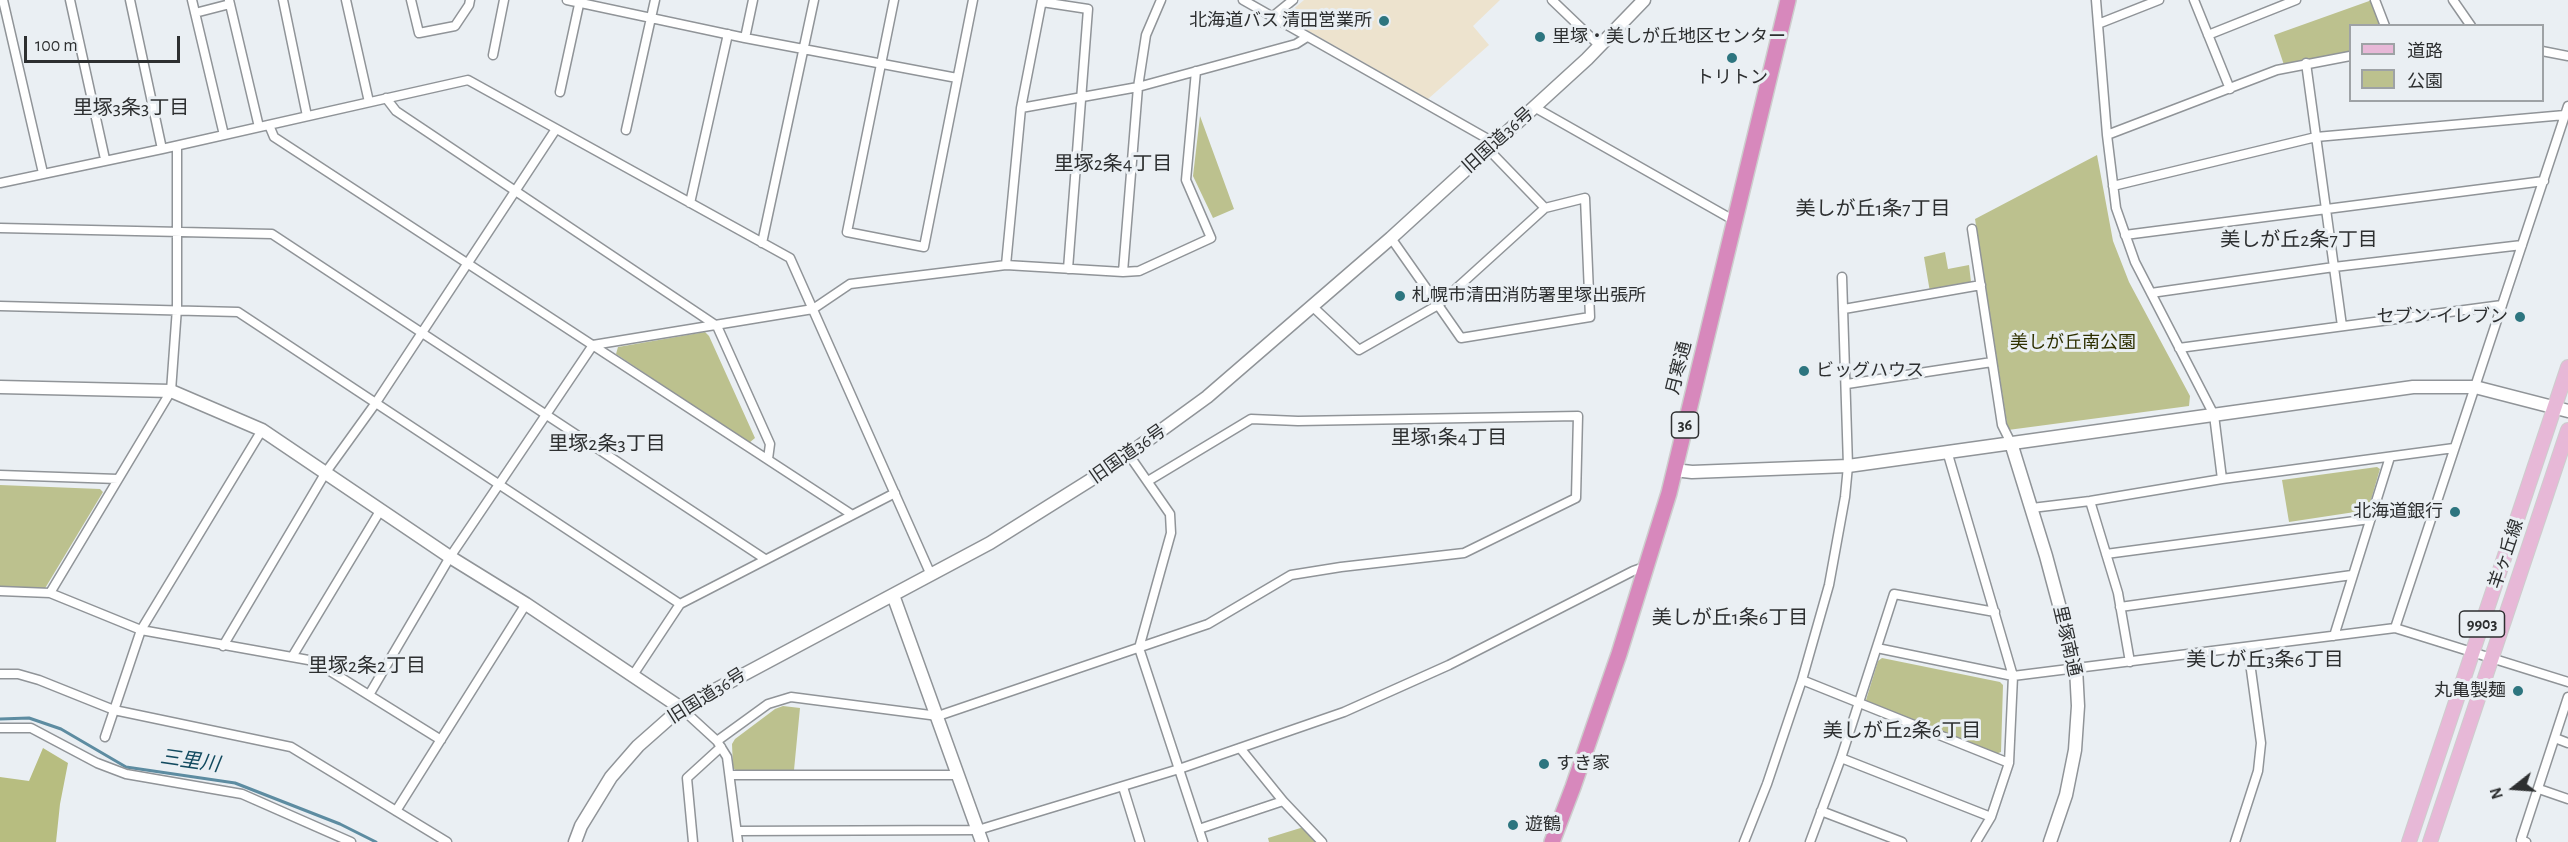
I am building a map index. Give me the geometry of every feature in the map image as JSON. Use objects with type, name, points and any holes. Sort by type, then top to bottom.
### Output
[{"type":"highway","name":"月寒通","points":[[1552,842],[1574,787],[1647,566],[1674,470],[1788,0]]},
{"type":"main road","name":"羊ヶ丘線","points":[[2409,842],[2472,652],[2562,409],[2568,367]]},
{"type":"main road","name":"羊ヶ丘線","points":[[2430,842],[2568,430]]},
{"type":"street","points":[[3,0],[43,173]]},
{"type":"street","points":[[70,0],[105,159]]},
{"type":"street","points":[[130,0],[162,150]]},
{"type":"street","points":[[192,0],[224,135]]},
{"type":"street","points":[[283,0],[307,116]]},
{"type":"street","points":[[346,0],[369,102]]},
{"type":"street","points":[[411,0],[419,33],[454,26],[470,0]]},
{"type":"street","points":[[494,55],[504,0]]},
{"type":"street","points":[[567,0],[745,38],[957,78]]},
{"type":"street","points":[[626,130],[655,0]]},
{"type":"street","points":[[745,38],[753,0]]},
{"type":"street","points":[[762,243],[814,0]]},
{"type":"street","points":[[894,0],[847,232],[924,247],[973,0]]},
{"type":"street","points":[[1123,272],[1138,87],[1146,35],[1161,0]]},
{"type":"street","points":[[1243,0],[1492,146],[1545,208]]},
{"type":"street","points":[[1272,17],[1293,0]]},
{"type":"street","points":[[1552,0],[1600,46]]},
{"type":"street","name":"旧国道36号","points":[[575,842],[581,826],[611,777],[638,746],[681,708],[931,575],[1040,513],[1129,455],[1207,398],[1313,307],[1492,146],[1600,46],[1644,0]]},
{"type":"street","points":[[2096,0],[2107,135],[2116,208],[2135,262],[2214,415],[2222,479]]},
{"type":"street","points":[[2098,24],[2159,0]]},
{"type":"street","points":[[2194,0],[2230,89]]},
{"type":"street","points":[[2208,35],[2296,0]]},
{"type":"street","points":[[2375,0],[2384,24]]},
{"type":"street","points":[[2453,0],[2470,24]]},
{"type":"street","points":[[560,92],[580,1]]},
{"type":"street","points":[[1006,265],[1021,108],[1042,1],[1088,9],[1068,269]]},
{"type":"street","points":[[195,13],[229,2],[259,127]]},
{"type":"street","points":[[690,203],[728,34]]},
{"type":"street","points":[[1021,108],[1138,87],[1296,44],[1307,38]]},
{"type":"street","points":[[2544,51],[2568,56]]},
{"type":"street","points":[[2107,135],[2277,70],[2349,56]]},
{"type":"street","points":[[2306,63],[2342,326]]},
{"type":"street","points":[[369,695],[450,557],[593,345],[813,309],[850,285],[1006,265],[1139,271],[1211,238],[1186,180],[1196,71]]},
{"type":"street","points":[[0,183],[105,159],[162,150],[468,80],[790,258],[931,575]]},
{"type":"street","points":[[386,98],[396,111],[717,326],[770,444],[768,459]]},
{"type":"street","points":[[1534,107],[1735,221]]},
{"type":"street","points":[[2113,186],[2316,137],[2567,111],[2395,628]]},
{"type":"street","points":[[269,125],[274,137],[468,261],[851,514]]},
{"type":"street","points":[[223,646],[326,472],[375,404],[556,129]]},
{"type":"street","points":[[50,593],[171,391],[177,308],[177,146]]},
{"type":"street","points":[[2126,235],[2544,180]]},
{"type":"street","points":[[1313,307],[1359,350],[1438,306],[1545,208],[1585,198],[1590,317],[1461,338],[1438,306],[1390,238]]},
{"type":"street","points":[[0,228],[272,234],[765,559]]},
{"type":"street","points":[[1972,230],[2002,425],[2012,443]]},
{"type":"street","points":[[2151,293],[2334,267],[2522,245]]},
{"type":"street","points":[[1744,842],[1767,784],[1802,680],[1829,585],[1848,466],[1842,277]]},
{"type":"street","points":[[1844,309],[1981,285]]},
{"type":"street","points":[[2179,348],[2502,305]]},
{"type":"street","points":[[0,306],[177,308],[238,312],[680,604]]},
{"type":"street","points":[[1847,384],[1992,362]]},
{"type":"street","points":[[0,387],[171,391],[262,430],[450,557],[526,604],[681,708],[719,744],[727,757],[738,842]]},
{"type":"street","points":[[1674,470],[1692,472],[1848,466],[2413,387],[2475,387],[2562,409]]},
{"type":"street","points":[[693,842],[687,778],[719,744],[768,704],[792,697],[938,716],[1208,624],[1291,575],[1353,565],[1464,553],[1576,498],[1578,416],[1298,421],[1251,419],[1148,481]]},
{"type":"street","points":[[105,737],[141,630],[262,430]]},
{"type":"street","name":"里塚南通","points":[[2012,443],[2076,668],[2078,706],[2075,750],[2066,795],[2050,842]]},
{"type":"street","points":[[2032,508],[2090,501],[2222,479],[2454,448]]},
{"type":"street","points":[[1947,451],[2013,676],[2008,762],[1991,817],[1976,842]]},
{"type":"street","points":[[1129,455],[1170,514],[1171,532],[1139,648],[1203,842]]},
{"type":"street","points":[[2334,636],[2390,458]]},
{"type":"street","points":[[0,475],[118,479]]},
{"type":"street","points":[[633,675],[680,604],[895,493]]},
{"type":"street","points":[[2090,501],[2120,607],[2130,662]]},
{"type":"street","points":[[292,657],[381,510]]},
{"type":"street","points":[[2106,554],[2370,519]]},
{"type":"street","points":[[737,831],[980,836],[1344,712],[1449,665],[1647,566]]},
{"type":"street","points":[[2120,607],[2352,575]]},
{"type":"street","points":[[0,591],[50,593],[141,630],[314,661],[441,740]]},
{"type":"street","points":[[893,594],[980,836]]},
{"type":"street","points":[[1810,842],[1841,758],[1894,594],[1995,612]]},
{"type":"street","points":[[396,811],[526,604]]},
{"type":"street","points":[[1877,648],[2013,676],[2395,628],[2568,682]]},
{"type":"street","points":[[2235,842],[2258,771],[2261,743],[2248,648]]},
{"type":"street","points":[[0,674],[18,674],[39,680],[114,710],[291,747],[447,842]]},
{"type":"street","points":[[1802,680],[2008,762]]},
{"type":"street","points":[[2526,842],[2521,840],[2568,697]]},
{"type":"street","points":[[0,728],[31,728],[97,763],[126,774],[242,794],[351,842]]},
{"type":"street","points":[[2555,738],[2568,743]]},
{"type":"street","points":[[1240,748],[1283,801],[1322,842]]},
{"type":"street","points":[[1841,758],[1991,817]]},
{"type":"street","points":[[730,775],[959,775]]},
{"type":"street","points":[[1123,787],[1140,842]]},
{"type":"street","points":[[2539,789],[2568,799]]},
{"type":"street","points":[[1198,829],[1283,801]]},
{"type":"street","points":[[1821,811],[1902,842]]},
{"type":"shaded area","points":[[1304,0],[1500,0],[1473,26],[1489,45],[1428,99],[1284,17]]},
{"type":"green space","points":[[2372,0],[2384,24],[2349,24],[2349,56],[2285,68],[2274,35]]},
{"type":"green space","points":[[1200,116],[1234,209],[1213,218],[1193,176]]},
{"type":"green space","name":"美しが丘南公園","points":[[2097,155],[2113,241],[2129,282],[2190,396],[2189,406],[2008,430],[1975,219]]},
{"type":"green space","points":[[1945,252],[1948,269],[1969,265],[1971,282],[1930,292],[1924,257]]},
{"type":"green space","points":[[705,332],[709,336],[755,438],[749,443],[616,354],[618,347]]},
{"type":"green space","points":[[2377,467],[2380,469],[2368,510],[2289,522],[2282,480]]},
{"type":"green space","points":[[0,485],[100,489],[103,492],[44,590],[0,589]]},
{"type":"green space","points":[[1882,658],[2000,682],[2003,685],[2001,752],[1996,754],[1869,705],[1866,700],[1878,661]]},
{"type":"green space","points":[[783,706],[800,708],[794,770],[737,771],[733,768],[732,744],[735,739],[775,709]]},
{"type":"green space","points":[[43,748],[68,763],[56,842],[0,842],[0,777],[29,781]]},
{"type":"green space","points":[[1307,826],[1322,842],[1269,842],[1268,838]]},
{"type":"waterway","name":"三里川","points":[[0,719],[29,718],[61,729],[126,767],[235,783],[340,824],[376,842]]},
{"type":"place","name":"北海道バス 清田営業所","points":[[1384,21]]},
{"type":"place","name":"里塚・美しが丘地区センター","points":[[1540,37]]},
{"type":"place","name":"トリトン","points":[[1732,58]]},
{"type":"place","name":"札幌市清田消防署里塚出張所","points":[[1400,296]]},
{"type":"place","name":"セブン-イレブン","points":[[2520,317]]},
{"type":"place","name":"ビッグハウス","points":[[1804,371]]},
{"type":"place","name":"北海道銀行","points":[[2455,512]]},
{"type":"place","name":"丸亀製麺","points":[[2518,691]]},
{"type":"place","name":"すき家","points":[[1544,764]]},
{"type":"place","name":"遊鶴","points":[[1513,825]]},
{"type":"district","name":"里塚3条3丁目","points":[[131,108]]},
{"type":"district","name":"里塚2条4丁目","points":[[1113,164]]},
{"type":"district","name":"美しが丘1条7丁目","points":[[1873,209]]},
{"type":"district","name":"美しが丘2条7丁目","points":[[2299,240]]},
{"type":"district","name":"里塚1条4丁目","points":[[1449,438]]},
{"type":"district","name":"里塚2条3丁目","points":[[607,444]]},
{"type":"district","name":"美しが丘1条6丁目","points":[[1730,618]]},
{"type":"district","name":"美しが丘3条6丁目","points":[[2265,660]]},
{"type":"district","name":"里塚2条2丁目","points":[[367,666]]},
{"type":"district","name":"美しが丘2条6丁目","points":[[1902,731]]}]
